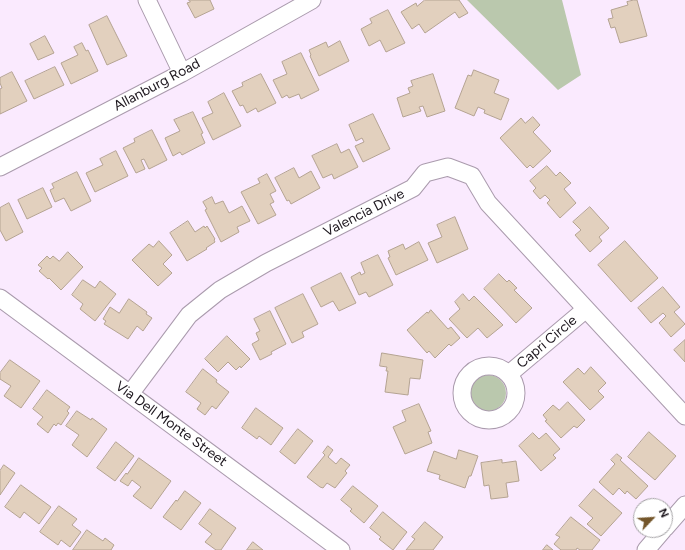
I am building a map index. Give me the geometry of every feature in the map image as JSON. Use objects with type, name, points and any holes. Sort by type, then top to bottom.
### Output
[{"type":"street","points":[[147,0],[182,73]]},
{"type":"street","name":"Allanburg Road","points":[[0,167],[182,73],[312,0]]},
{"type":"street","name":"Valencia Drive","points":[[130,394],[189,315],[220,290],[266,263],[413,188],[425,173],[448,167],[472,176],[488,203],[685,416]]},
{"type":"street","name":"Via Dell Monte Street","points":[[0,298],[341,550]]},
{"type":"street","name":"Capri Circle","points":[[509,374],[586,309]]},
{"type":"street","points":[[673,519],[685,505]]},
{"type":"street","points":[[646,550],[656,538]]},
{"type":"green space","points":[[467,0],[562,0],[581,75],[558,90]]},
{"type":"green space","points":[[492,375],[501,380],[505,386],[505,400],[501,406],[492,411],[484,411],[475,406],[471,400],[470,389],[475,380],[481,376]]},
{"type":"building","points":[[189,0],[210,0],[214,9],[195,18],[187,3],[190,2]]},
{"type":"building","points":[[425,0],[459,0],[468,13],[459,18],[455,12],[425,33],[419,24],[412,29],[401,12],[416,3],[417,6]]},
{"type":"building","points":[[637,0],[647,36],[620,43],[615,27],[611,28],[608,19],[613,18],[611,10],[628,5],[627,2]]},
{"type":"building","points":[[388,10],[405,43],[386,52],[380,40],[369,46],[361,29],[372,23],[370,19]]},
{"type":"building","points":[[107,16],[127,56],[107,65],[89,25]]},
{"type":"building","points":[[45,36],[54,53],[38,60],[30,44]]},
{"type":"building","points":[[340,41],[349,61],[319,76],[310,56],[309,50],[326,42],[328,47]]},
{"type":"building","points":[[82,43],[86,51],[88,50],[98,71],[71,84],[61,63],[78,55],[74,47]]},
{"type":"building","points":[[301,53],[319,90],[301,99],[299,94],[289,98],[287,95],[282,98],[273,80],[287,74],[282,62]]},
{"type":"building","points":[[55,67],[64,85],[34,99],[25,81]]},
{"type":"building","points":[[474,70],[499,80],[494,93],[509,99],[501,120],[484,113],[485,110],[478,107],[474,116],[455,108],[468,75],[471,76]]},
{"type":"building","points":[[12,72],[27,101],[0,114],[0,89],[2,88],[0,78]]},
{"type":"building","points":[[261,74],[276,103],[258,112],[256,108],[247,113],[243,105],[240,106],[232,91],[243,86],[242,83]]},
{"type":"building","points":[[433,74],[445,111],[427,117],[423,106],[419,107],[421,111],[403,117],[397,98],[410,93],[408,88],[413,86],[411,81]]},
{"type":"building","points":[[224,93],[241,126],[213,140],[202,118],[213,113],[208,102]]},
{"type":"building","points":[[193,112],[203,133],[201,134],[205,143],[182,155],[180,152],[173,156],[165,138],[180,131],[174,120]]},
{"type":"building","points":[[373,114],[390,149],[363,162],[355,146],[364,142],[362,138],[356,141],[349,125]]},
{"type":"building","points":[[533,117],[540,125],[533,132],[551,151],[533,168],[530,165],[527,168],[500,138],[521,118],[525,123]]},
{"type":"building","points":[[152,130],[167,160],[149,169],[144,159],[141,160],[145,169],[136,173],[123,148],[135,142],[134,139]]},
{"type":"building","points":[[337,144],[341,153],[349,149],[358,167],[334,179],[332,174],[323,178],[312,156]]},
{"type":"building","points":[[116,151],[128,176],[95,192],[86,173],[103,165],[100,159]]},
{"type":"building","points":[[547,166],[556,176],[560,172],[571,183],[564,189],[576,203],[560,218],[547,203],[550,200],[545,195],[540,199],[533,191],[536,188],[530,181]]},
{"type":"building","points":[[294,168],[299,178],[311,171],[320,188],[291,204],[289,200],[287,201],[275,178]]},
{"type":"building","points":[[77,172],[91,201],[71,211],[64,198],[55,202],[50,190],[54,188],[52,184]]},
{"type":"building","points":[[267,174],[276,191],[270,194],[274,202],[270,204],[276,215],[258,224],[241,192],[260,183],[258,179]]},
{"type":"building","points":[[43,188],[52,207],[27,219],[18,200]]},
{"type":"building","points":[[212,197],[215,204],[223,201],[229,213],[242,206],[250,221],[237,227],[239,232],[221,242],[205,210],[207,209],[203,202]]},
{"type":"building","points":[[9,203],[23,232],[6,241],[0,230],[0,208]]},
{"type":"building","points":[[590,207],[609,228],[599,237],[602,241],[590,252],[575,235],[581,230],[573,222]]},
{"type":"building","points":[[455,217],[468,249],[437,263],[428,243],[442,237],[437,225]]},
{"type":"building","points":[[188,221],[195,232],[204,226],[205,228],[207,226],[215,239],[215,242],[206,248],[207,249],[187,261],[170,233]]},
{"type":"building","points":[[159,241],[172,255],[163,264],[172,273],[158,286],[132,260],[149,244],[153,247]]},
{"type":"building","points":[[625,241],[658,278],[631,302],[598,265]]},
{"type":"building","points":[[419,242],[428,260],[396,275],[388,258],[390,257],[388,251],[403,244],[405,249]]},
{"type":"building","points":[[68,252],[83,267],[61,290],[49,278],[48,279],[39,271],[42,268],[38,265],[47,256],[50,259],[53,256],[59,261]]},
{"type":"building","points":[[378,255],[393,285],[369,297],[366,292],[359,295],[351,277],[360,272],[361,275],[365,273],[361,263]]},
{"type":"building","points":[[341,273],[356,303],[339,311],[333,301],[321,307],[311,288]]},
{"type":"building","points":[[499,274],[507,282],[509,280],[517,288],[514,290],[532,308],[516,323],[484,289]]},
{"type":"building","points":[[83,280],[95,288],[100,281],[116,294],[95,321],[80,309],[83,304],[72,295]]},
{"type":"building","points":[[663,287],[680,307],[674,312],[685,324],[671,337],[659,323],[666,316],[663,313],[651,323],[638,308]]},
{"type":"building","points":[[303,294],[318,324],[302,332],[304,337],[292,343],[275,308]]},
{"type":"building","points":[[463,294],[469,301],[474,296],[503,325],[487,338],[478,328],[467,338],[449,319],[460,309],[455,302]]},
{"type":"building","points":[[129,299],[147,312],[146,314],[152,318],[143,331],[137,326],[128,339],[104,324],[106,321],[103,319],[110,307],[119,313]]},
{"type":"building","points":[[431,310],[448,329],[451,327],[460,338],[451,346],[449,344],[435,358],[429,351],[427,353],[407,330]]},
{"type":"building","points":[[270,311],[286,344],[260,360],[252,344],[259,340],[256,333],[260,331],[254,319]]},
{"type":"building","points":[[227,336],[250,359],[241,368],[240,366],[236,370],[228,362],[218,372],[205,359]]},
{"type":"building","points":[[685,340],[685,362],[674,350]]},
{"type":"building","points":[[382,353],[423,360],[420,379],[410,378],[408,395],[385,392],[388,371],[386,371],[387,367],[380,366]]},
{"type":"building","points":[[10,360],[40,381],[21,408],[4,396],[11,386],[0,379],[0,373]]},
{"type":"building","points":[[591,367],[606,383],[598,391],[604,397],[590,410],[563,382],[578,368],[584,374]]},
{"type":"building","points":[[203,369],[229,392],[216,409],[212,406],[205,415],[197,409],[201,403],[186,392]]},
{"type":"building","points":[[47,390],[70,407],[67,411],[69,413],[61,425],[58,423],[56,426],[54,424],[48,433],[37,424],[43,417],[33,409]]},
{"type":"building","points":[[568,402],[585,420],[577,428],[574,426],[561,438],[545,421],[547,420],[543,415],[553,405],[559,410]]},
{"type":"building","points":[[419,404],[431,431],[428,432],[432,443],[405,454],[393,427],[406,421],[402,411]]},
{"type":"building","points":[[256,408],[283,428],[271,445],[259,436],[257,439],[242,428]]},
{"type":"building","points":[[77,411],[91,420],[92,418],[107,429],[87,457],[72,445],[79,435],[66,426]]},
{"type":"building","points":[[298,429],[313,441],[295,464],[280,452]]},
{"type":"building","points":[[649,432],[676,456],[655,480],[628,457]]},
{"type":"building","points":[[533,433],[539,439],[546,433],[560,449],[553,455],[556,458],[541,471],[519,446]]},
{"type":"building","points":[[116,442],[134,456],[115,481],[97,468]]},
{"type":"building","points":[[328,446],[333,450],[328,457],[336,464],[341,458],[350,465],[345,471],[347,473],[335,488],[327,483],[323,488],[320,487],[307,477],[325,455],[323,453]]},
{"type":"building","points":[[459,450],[478,456],[465,488],[439,479],[440,475],[427,471],[434,451],[456,459]]},
{"type":"building","points":[[617,454],[622,458],[620,460],[648,486],[637,498],[627,491],[625,494],[619,488],[613,495],[599,482],[615,464],[611,460]]},
{"type":"building","points":[[139,458],[171,481],[151,509],[133,496],[141,487],[132,480],[128,486],[120,481]]},
{"type":"building","points":[[502,460],[502,463],[516,461],[519,481],[506,483],[508,497],[491,499],[489,485],[484,486],[481,463]]},
{"type":"building","points":[[4,465],[15,473],[0,495],[0,471]]},
{"type":"building","points":[[21,485],[51,507],[39,524],[24,512],[20,518],[5,507]]},
{"type":"building","points":[[353,486],[378,506],[364,523],[350,511],[352,509],[341,500]]},
{"type":"building","points":[[594,489],[622,513],[601,536],[587,524],[593,518],[579,506]]},
{"type":"building","points":[[185,491],[201,503],[181,530],[163,517]]},
{"type":"building","points":[[59,506],[77,519],[72,525],[81,532],[70,547],[61,540],[58,545],[40,532]]},
{"type":"building","points":[[210,509],[236,528],[221,550],[216,550],[205,542],[212,534],[199,524]]},
{"type":"building","points":[[383,512],[407,532],[393,550],[379,539],[381,537],[370,528]]},
{"type":"building","points":[[571,517],[600,540],[592,550],[580,550],[577,548],[576,550],[561,550],[554,544],[560,537],[556,535]]},
{"type":"building","points":[[425,522],[443,537],[433,550],[406,550],[415,539],[412,537]]},
{"type":"building","points":[[87,530],[103,541],[105,538],[114,545],[111,550],[73,550]]},
{"type":"building","points":[[253,542],[263,550],[247,550]]},
{"type":"building","points":[[547,545],[553,550],[543,550]]}]
